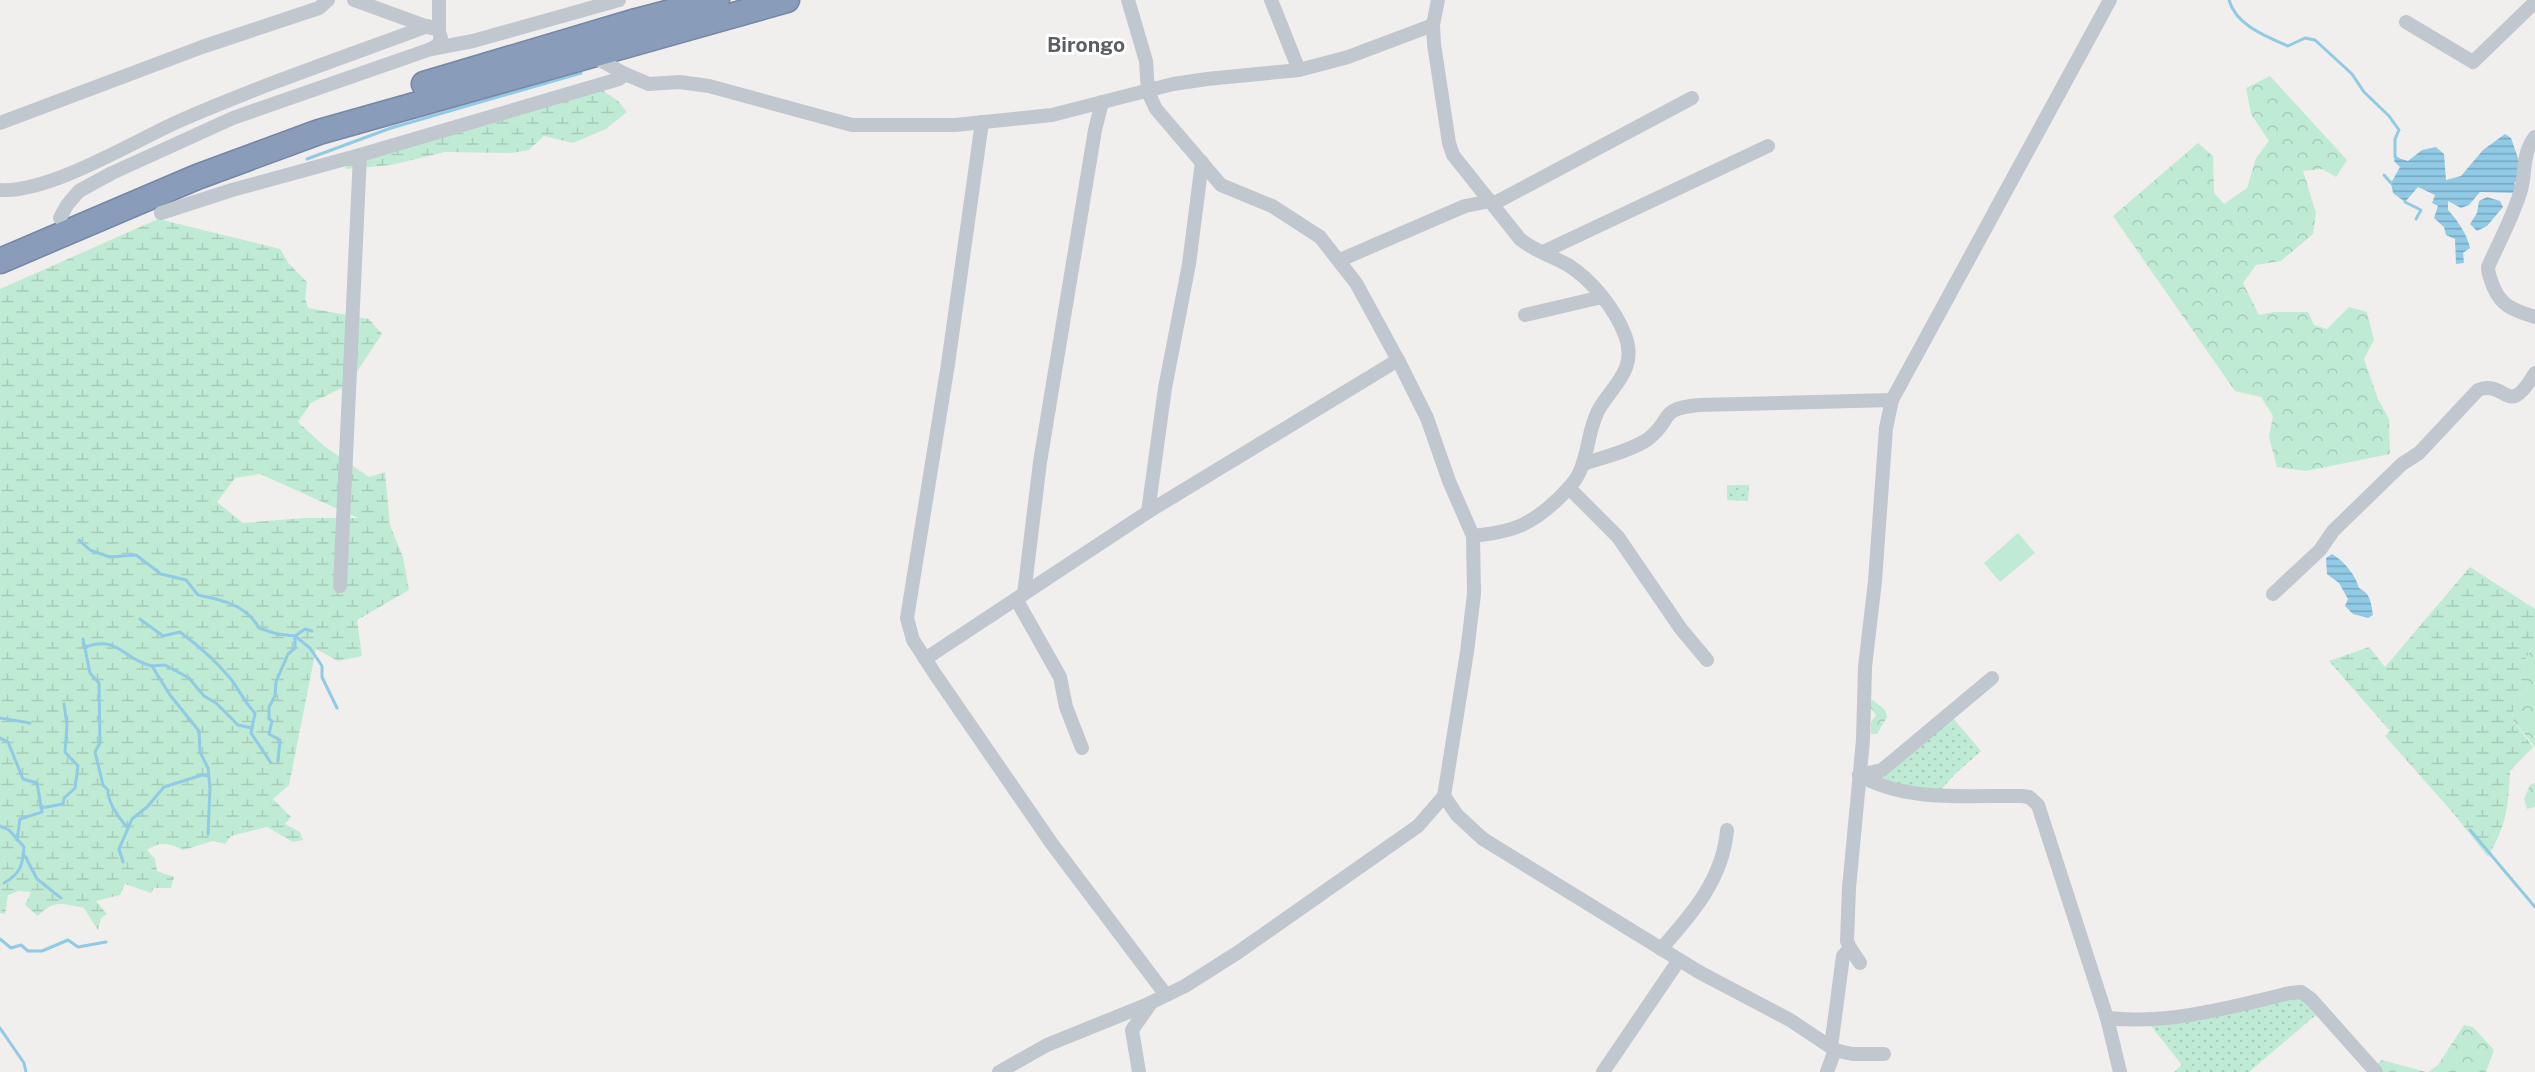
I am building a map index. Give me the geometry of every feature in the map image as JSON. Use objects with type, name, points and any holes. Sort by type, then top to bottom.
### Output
[{"type":"highway","points":[[0,248],[60,218],[164,174],[260,138],[433,81],[636,21],[717,0]]},
{"type":"highway","points":[[0,261],[197,177],[319,132],[787,0]]},
{"type":"street","points":[[0,123],[180,55],[319,8],[328,0]]},
{"type":"street","points":[[354,0],[450,37],[473,41]]},
{"type":"street","points":[[433,29],[439,0]]},
{"type":"street","points":[[60,218],[79,191],[122,168],[233,118],[431,49],[473,41],[619,0]]},
{"type":"street","points":[[999,1072],[1047,1044],[1167,996],[1238,953],[1418,826],[1444,796],[1474,594],[1473,536],[1449,481],[1427,418],[1375,316],[1340,260],[1320,237],[1272,206],[1221,185],[1156,109],[1148,92],[1146,61],[1128,0]]},
{"type":"street","points":[[1271,0],[1281,20],[1299,70]]},
{"type":"street","points":[[1438,0],[1433,25],[1446,125],[1453,155],[1520,239],[1581,274],[1602,297],[1625,334],[1628,344],[1628,357],[1623,378],[1594,420],[1583,464],[1569,488],[1536,519],[1516,529],[1473,536]]},
{"type":"street","points":[[1860,963],[1850,948],[1847,933],[1848,898],[1859,775],[1865,667],[1876,571],[1880,491],[1892,400],[2110,0]]},
{"type":"street","points":[[2406,22],[2424,35],[2438,40],[2469,62],[2473,62],[2535,2]]},
{"type":"street","points":[[590,54],[625,74],[649,84],[679,82],[709,86],[852,125],[982,122],[1052,115],[1173,84],[1299,70],[1348,57],[1433,25]]},
{"type":"street","points":[[431,49],[438,45],[441,38],[433,29]]},
{"type":"street","points":[[0,190],[45,183],[187,118],[327,63],[433,29]]},
{"type":"street","points":[[625,74],[622,58],[630,43]]},
{"type":"street","points":[[161,213],[232,190],[619,79],[625,74]]},
{"type":"street","points":[[1340,260],[1465,206],[1492,203],[1692,98]]},
{"type":"street","points":[[1082,748],[1066,707],[1060,677],[1020,596],[1095,130],[1102,102]]},
{"type":"street","points":[[982,122],[948,364],[907,618],[913,640],[1052,844],[1167,996]]},
{"type":"street","points":[[2535,137],[2525,154],[2522,188],[2488,267],[2492,283],[2503,304],[2535,317]]},
{"type":"street","points":[[1543,252],[1768,146]]},
{"type":"street","points":[[340,586],[360,155]]},
{"type":"street","points":[[1148,512],[1165,388],[1189,264],[1202,162]]},
{"type":"street","points":[[1525,315],[1602,297]]},
{"type":"street","points":[[925,658],[1148,512],[1398,360]]},
{"type":"street","points":[[2273,594],[2320,550],[2333,531],[2402,464],[2419,453],[2478,390],[2490,388],[2512,397],[2518,396],[2524,392],[2535,373]]},
{"type":"street","points":[[1583,464],[1647,440],[1666,416],[1677,408],[1892,400]]},
{"type":"street","points":[[1569,488],[1618,537],[1681,629],[1707,660]]},
{"type":"street","points":[[1859,775],[1882,770],[1992,678]]},
{"type":"street","points":[[1859,775],[1874,783],[1900,790],[1961,796],[2022,796],[2029,797],[2038,805],[2107,1018],[2120,1072]]},
{"type":"street","points":[[1444,796],[1456,815],[1483,838],[1661,949],[1790,1020],[1833,1049],[1852,1054],[1884,1054]]},
{"type":"street","points":[[1661,949],[1701,902],[1721,866],[1727,830]]},
{"type":"street","points":[[1827,1072],[1833,1049],[1843,956],[1850,948]]},
{"type":"street","points":[[1603,1072],[1680,960]]},
{"type":"street","points":[[2107,1018],[2132,1020],[2200,1013],[2301,992],[2311,999],[2376,1072]]},
{"type":"street","points":[[1139,1072],[1132,1030],[1152,1003]]},
{"type":"green space","points":[[2270,76],[2347,160],[2336,177],[2322,169],[2303,171],[2316,213],[2313,234],[2281,261],[2256,265],[2243,283],[2259,315],[2274,312],[2308,312],[2314,325],[2327,329],[2349,307],[2367,312],[2374,340],[2364,359],[2378,399],[2389,419],[2390,454],[2306,471],[2277,467],[2269,437],[2273,416],[2261,397],[2235,391],[2113,216],[2198,143],[2213,156],[2214,193],[2224,204],[2247,188],[2256,158],[2269,141],[2251,114],[2246,88]]},
{"type":"green space","points":[[599,88],[618,101],[627,112],[606,129],[573,143],[544,136],[529,150],[512,153],[445,152],[391,165],[346,169],[343,161]]},
{"type":"green space","points":[[158,219],[280,249],[289,264],[307,282],[305,298],[308,308],[369,319],[382,334],[348,385],[311,403],[298,422],[324,446],[369,477],[385,472],[390,525],[403,557],[409,590],[357,620],[362,656],[338,661],[316,649],[289,785],[273,799],[291,817],[285,824],[300,832],[303,840],[293,842],[267,827],[231,836],[225,844],[213,841],[183,850],[165,844],[151,847],[147,850],[155,859],[157,871],[174,877],[171,888],[154,888],[151,893],[125,884],[120,895],[96,901],[107,914],[101,918],[98,930],[84,908],[59,904],[49,907],[38,916],[25,905],[31,892],[19,891],[8,895],[5,914],[0,913],[0,289]],"holes":[[[260,474],[358,518],[304,518],[243,523],[217,502],[235,478]]]},
{"type":"green space","points":[[1727,485],[1749,485],[1748,501],[1727,500]]},
{"type":"green space","points":[[2018,533],[2035,553],[2000,582],[1984,563]]},
{"type":"green space","points":[[2470,567],[2535,609],[2535,643],[2523,663],[2528,689],[2515,699],[2512,719],[2533,747],[2510,771],[2505,816],[2488,857],[2454,814],[2385,736],[2390,731],[2329,661],[2369,647],[2385,667]]},
{"type":"green space","points":[[2535,643],[2535,747],[2512,719],[2515,699],[2528,689],[2523,663]]},
{"type":"green space","points":[[1873,700],[1885,710],[1887,717],[1877,734],[1871,734],[1871,722],[1876,715],[1869,706],[1869,702]]},
{"type":"green space","points":[[1952,717],[1981,751],[1939,792],[1902,787],[1873,776]]},
{"type":"green space","points":[[2535,783],[2535,807],[2527,809],[2524,799],[2530,785]]},
{"type":"green space","points":[[2303,997],[2317,1014],[2249,1072],[2174,1072],[2182,1065],[2151,1026],[2219,1015]]},
{"type":"green space","points":[[2464,1025],[2473,1027],[2494,1050],[2486,1072],[2428,1072],[2438,1065]]},
{"type":"green space","points":[[2382,1060],[2426,1072],[2380,1072],[2374,1066]]},
{"type":"water","points":[[2505,134],[2511,138],[2525,178],[2514,183],[2519,193],[2480,192],[2469,205],[2461,208],[2448,201],[2448,210],[2462,228],[2470,248],[2463,253],[2464,263],[2456,264],[2455,239],[2446,235],[2444,227],[2434,218],[2438,206],[2432,203],[2435,195],[2418,187],[2405,202],[2393,193],[2391,183],[2400,167],[2394,161],[2395,157],[2408,161],[2422,150],[2436,147],[2444,154],[2446,180],[2461,176],[2483,150]]},
{"type":"water","points":[[2487,197],[2500,201],[2503,207],[2487,226],[2477,231],[2470,224],[2477,213],[2479,201]]},
{"type":"water","points":[[2332,554],[2348,568],[2359,588],[2368,596],[2373,615],[2368,618],[2353,614],[2345,606],[2348,599],[2339,583],[2327,574],[2326,558]]},
{"type":"waterway","points":[[2229,0],[2238,16],[2252,29],[2288,46],[2305,38],[2315,40],[2352,74],[2364,92],[2389,116],[2399,130],[2395,139],[2395,157],[2398,159]]},
{"type":"waterway","points":[[691,39],[764,19]]},
{"type":"waterway","points":[[307,159],[391,128],[581,73]]},
{"type":"waterway","points":[[2384,175],[2391,183]]},
{"type":"waterway","points":[[2405,202],[2421,210],[2416,219]]},
{"type":"waterway","points":[[79,540],[90,550],[110,557],[136,555],[161,574],[186,580],[198,595],[241,609],[254,620],[259,628],[277,634],[295,636],[310,648],[322,666],[322,677],[337,708]]},
{"type":"waterway","points":[[140,619],[163,636],[180,632],[224,671],[255,713],[251,733],[271,763]]},
{"type":"waterway","points":[[278,761],[280,740],[269,734],[272,721],[269,719],[269,707],[275,696],[276,682],[288,654],[295,648],[295,636],[305,629],[312,631]]},
{"type":"waterway","points":[[83,639],[90,673],[99,683],[100,743],[95,752],[103,785],[108,790],[114,810],[127,827]]},
{"type":"waterway","points":[[85,647],[106,644],[152,666],[170,695],[199,731],[200,752],[208,768],[210,788],[208,834]]},
{"type":"waterway","points":[[152,666],[165,665],[189,678],[204,696],[216,703],[238,725],[252,728]]},
{"type":"waterway","points":[[41,808],[63,804],[64,798],[75,788],[78,766],[65,752],[67,725],[64,704]]},
{"type":"waterway","points":[[0,718],[30,723]]},
{"type":"waterway","points":[[0,738],[8,742],[23,779],[37,783],[42,812],[20,819],[17,840]]},
{"type":"waterway","points":[[123,862],[119,849],[132,819],[147,807],[164,787],[202,775],[208,776]]},
{"type":"waterway","points":[[0,826],[9,830],[24,847],[20,868],[4,883]]},
{"type":"waterway","points":[[2470,830],[2535,907]]},
{"type":"waterway","points":[[25,856],[37,879],[61,898]]},
{"type":"waterway","points":[[0,939],[11,948],[21,945],[28,951],[42,951],[68,940],[78,947],[106,942]]},
{"type":"waterway","points":[[0,1028],[24,1063],[26,1072]]},
{"type":"district","name":"Birongo","points":[[1086,45]]}]
